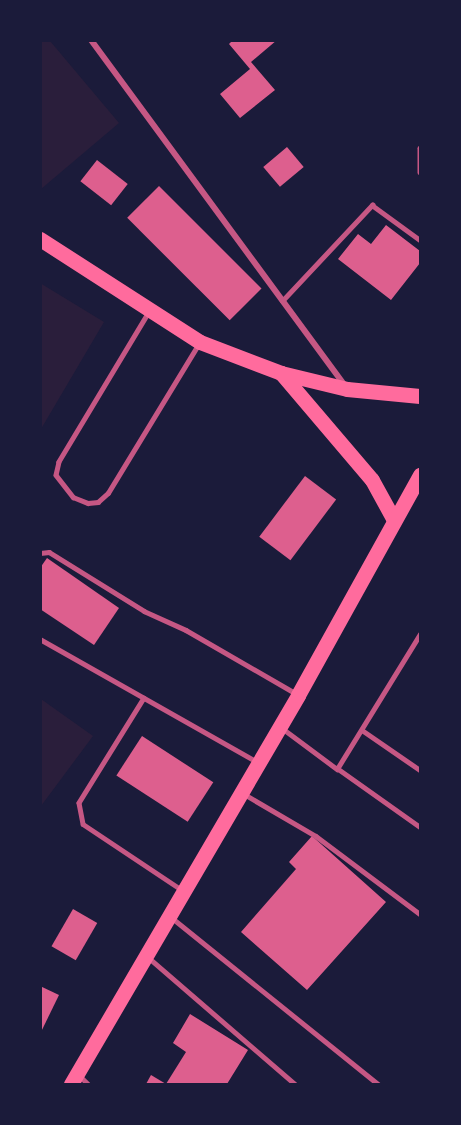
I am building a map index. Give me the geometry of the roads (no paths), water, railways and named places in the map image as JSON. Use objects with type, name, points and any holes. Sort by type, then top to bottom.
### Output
[{"type":"main road","points":[[40,239],[200,342],[281,373],[347,389],[420,396]]},
{"type":"main road","points":[[281,373],[372,480],[394,520]]},
{"type":"main road","points":[[79,1081],[146,955],[298,695],[420,475]]},
{"type":"street","points":[[91,40],[347,389]]},
{"type":"lane","points":[[420,148],[420,172]]},
{"type":"lane","points":[[282,300],[372,205],[420,240]]},
{"type":"lane","points":[[151,310],[58,462],[56,475],[73,497],[88,503],[98,502],[108,493],[200,342]]},
{"type":"lane","points":[[40,553],[49,552],[144,611],[186,630],[298,695]]},
{"type":"lane","points":[[337,768],[420,634]]},
{"type":"lane","points":[[40,639],[258,763]]},
{"type":"lane","points":[[144,698],[78,803],[83,824],[184,891]]},
{"type":"lane","points":[[279,726],[420,827]]},
{"type":"lane","points":[[362,730],[420,770]]},
{"type":"lane","points":[[241,793],[316,836],[420,914]]},
{"type":"lane","points":[[169,915],[378,1084]]},
{"type":"lane","points":[[146,955],[297,1084]]}]
